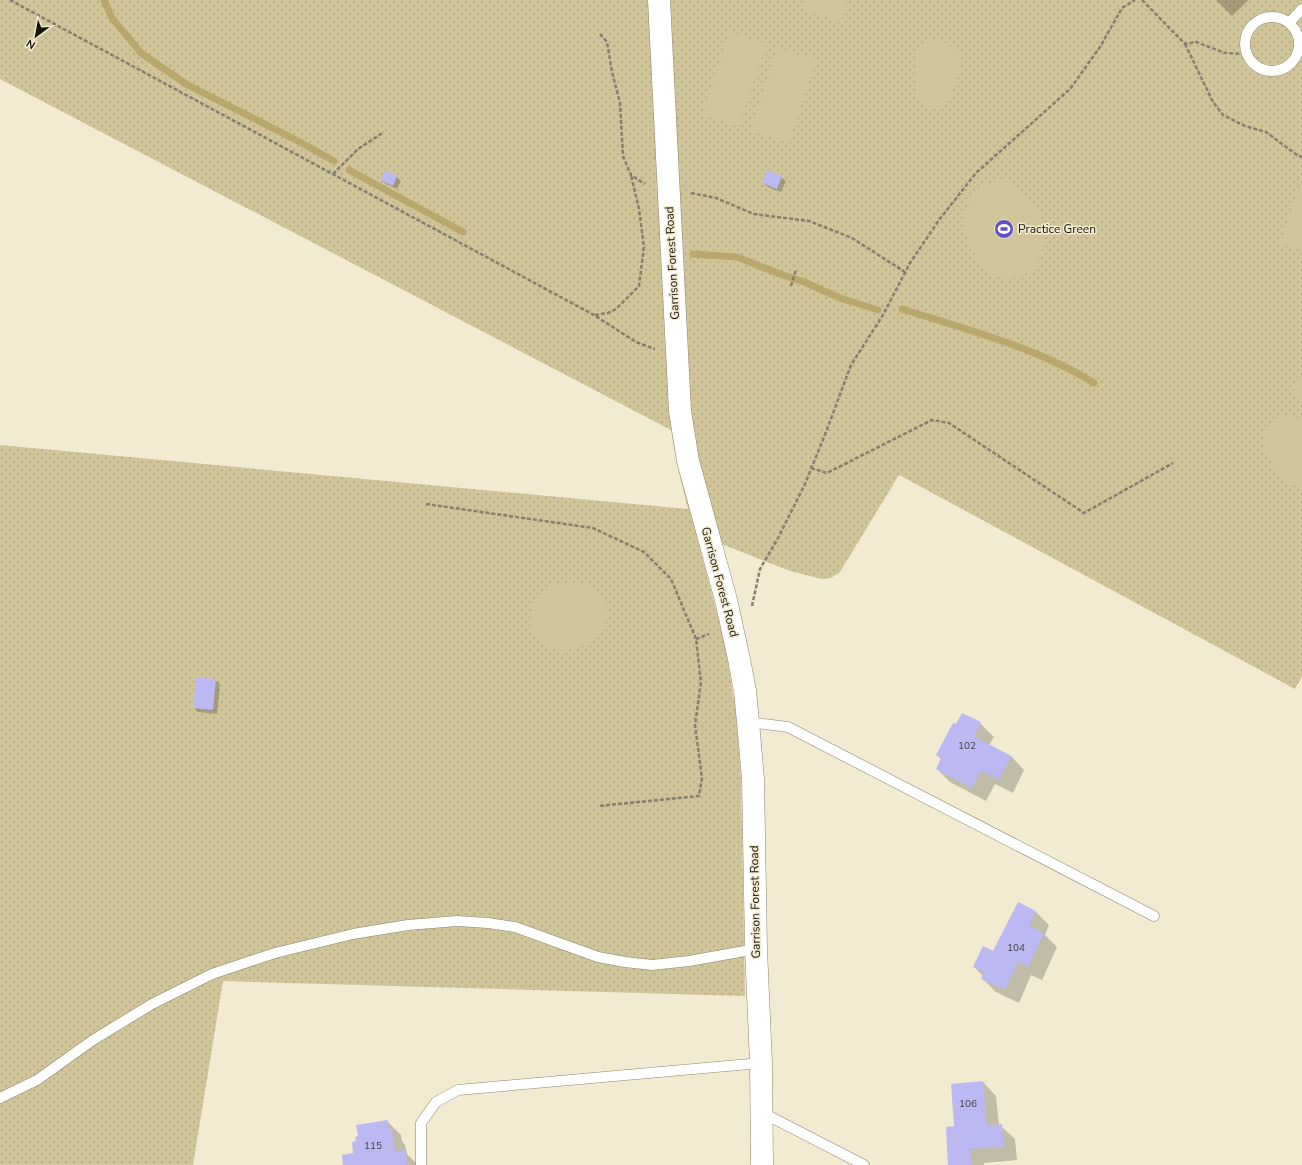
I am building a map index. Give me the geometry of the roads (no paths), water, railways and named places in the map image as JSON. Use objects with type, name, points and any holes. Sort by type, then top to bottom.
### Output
[{"type":"main road","name":"Garrison Forest Road","points":[[659,0],[680,411],[688,461],[732,627],[745,691],[748,722],[753,779],[756,949],[761,1064],[762,1165]]},
{"type":"lane","points":[[1289,23],[1302,9]]},
{"type":"lane","points":[[1264,18],[1281,18],[1289,23],[1295,30],[1299,46],[1292,62],[1285,68],[1268,70],[1263,69],[1252,62],[1247,54],[1245,46],[1249,29],[1256,22],[1264,18]]},
{"type":"lane","points":[[748,722],[788,728],[1154,916]]},
{"type":"lane","points":[[0,1098],[37,1080],[94,1040],[152,1004],[212,974],[275,953],[353,934],[457,921],[488,923],[515,928],[598,957],[652,965],[689,961],[756,949]]},
{"type":"lane","points":[[421,1165],[421,1123],[436,1102],[458,1090],[761,1064]]},
{"type":"lane","points":[[761,1112],[864,1165]]},
{"type":"waterway","points":[[104,0],[112,18],[141,53],[186,84],[334,161]]},
{"type":"waterway","points":[[349,170],[463,232]]},
{"type":"waterway","points":[[693,254],[737,257],[804,282],[840,298],[878,310]]},
{"type":"waterway","points":[[902,309],[1025,349],[1049,359],[1094,383]]},
{"type":"place","name":"Practice Green","points":[[1004,229]]}]
